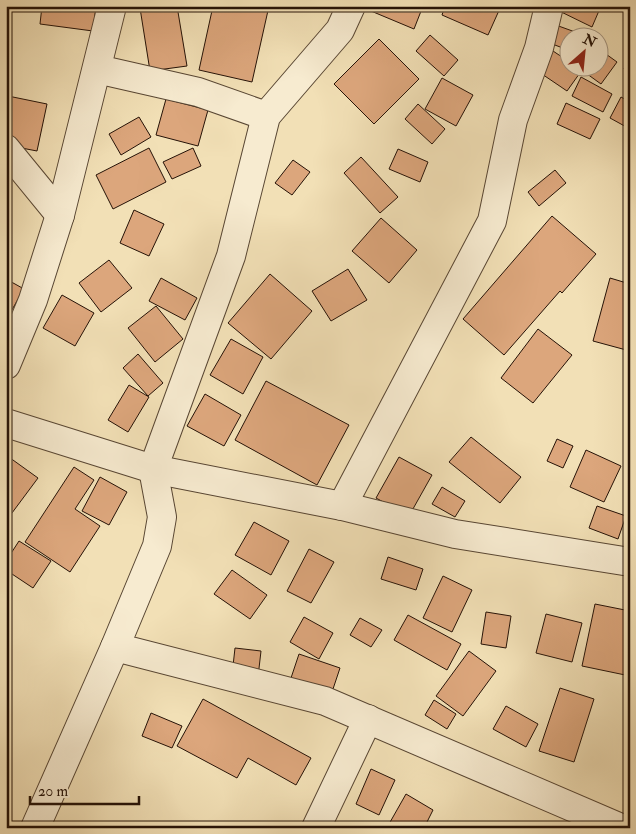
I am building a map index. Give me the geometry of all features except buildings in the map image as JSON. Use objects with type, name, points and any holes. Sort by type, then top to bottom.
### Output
[{"type":"street","points":[[6,365],[33,300],[60,215],[112,6]]},
{"type":"street","points":[[35,828],[115,647],[157,546],[162,517],[153,469],[231,256],[266,116],[340,30],[352,6]]},
{"type":"street","points":[[342,506],[492,221],[513,120],[539,48],[548,6]]},
{"type":"street","points":[[97,69],[198,92],[266,116]]},
{"type":"street","points":[[6,149],[60,215]]},
{"type":"street","points":[[6,423],[153,469],[342,506],[455,534],[630,562]]},
{"type":"street","points":[[115,647],[325,701],[621,828]]},
{"type":"street","points":[[316,828],[368,719]]}]
